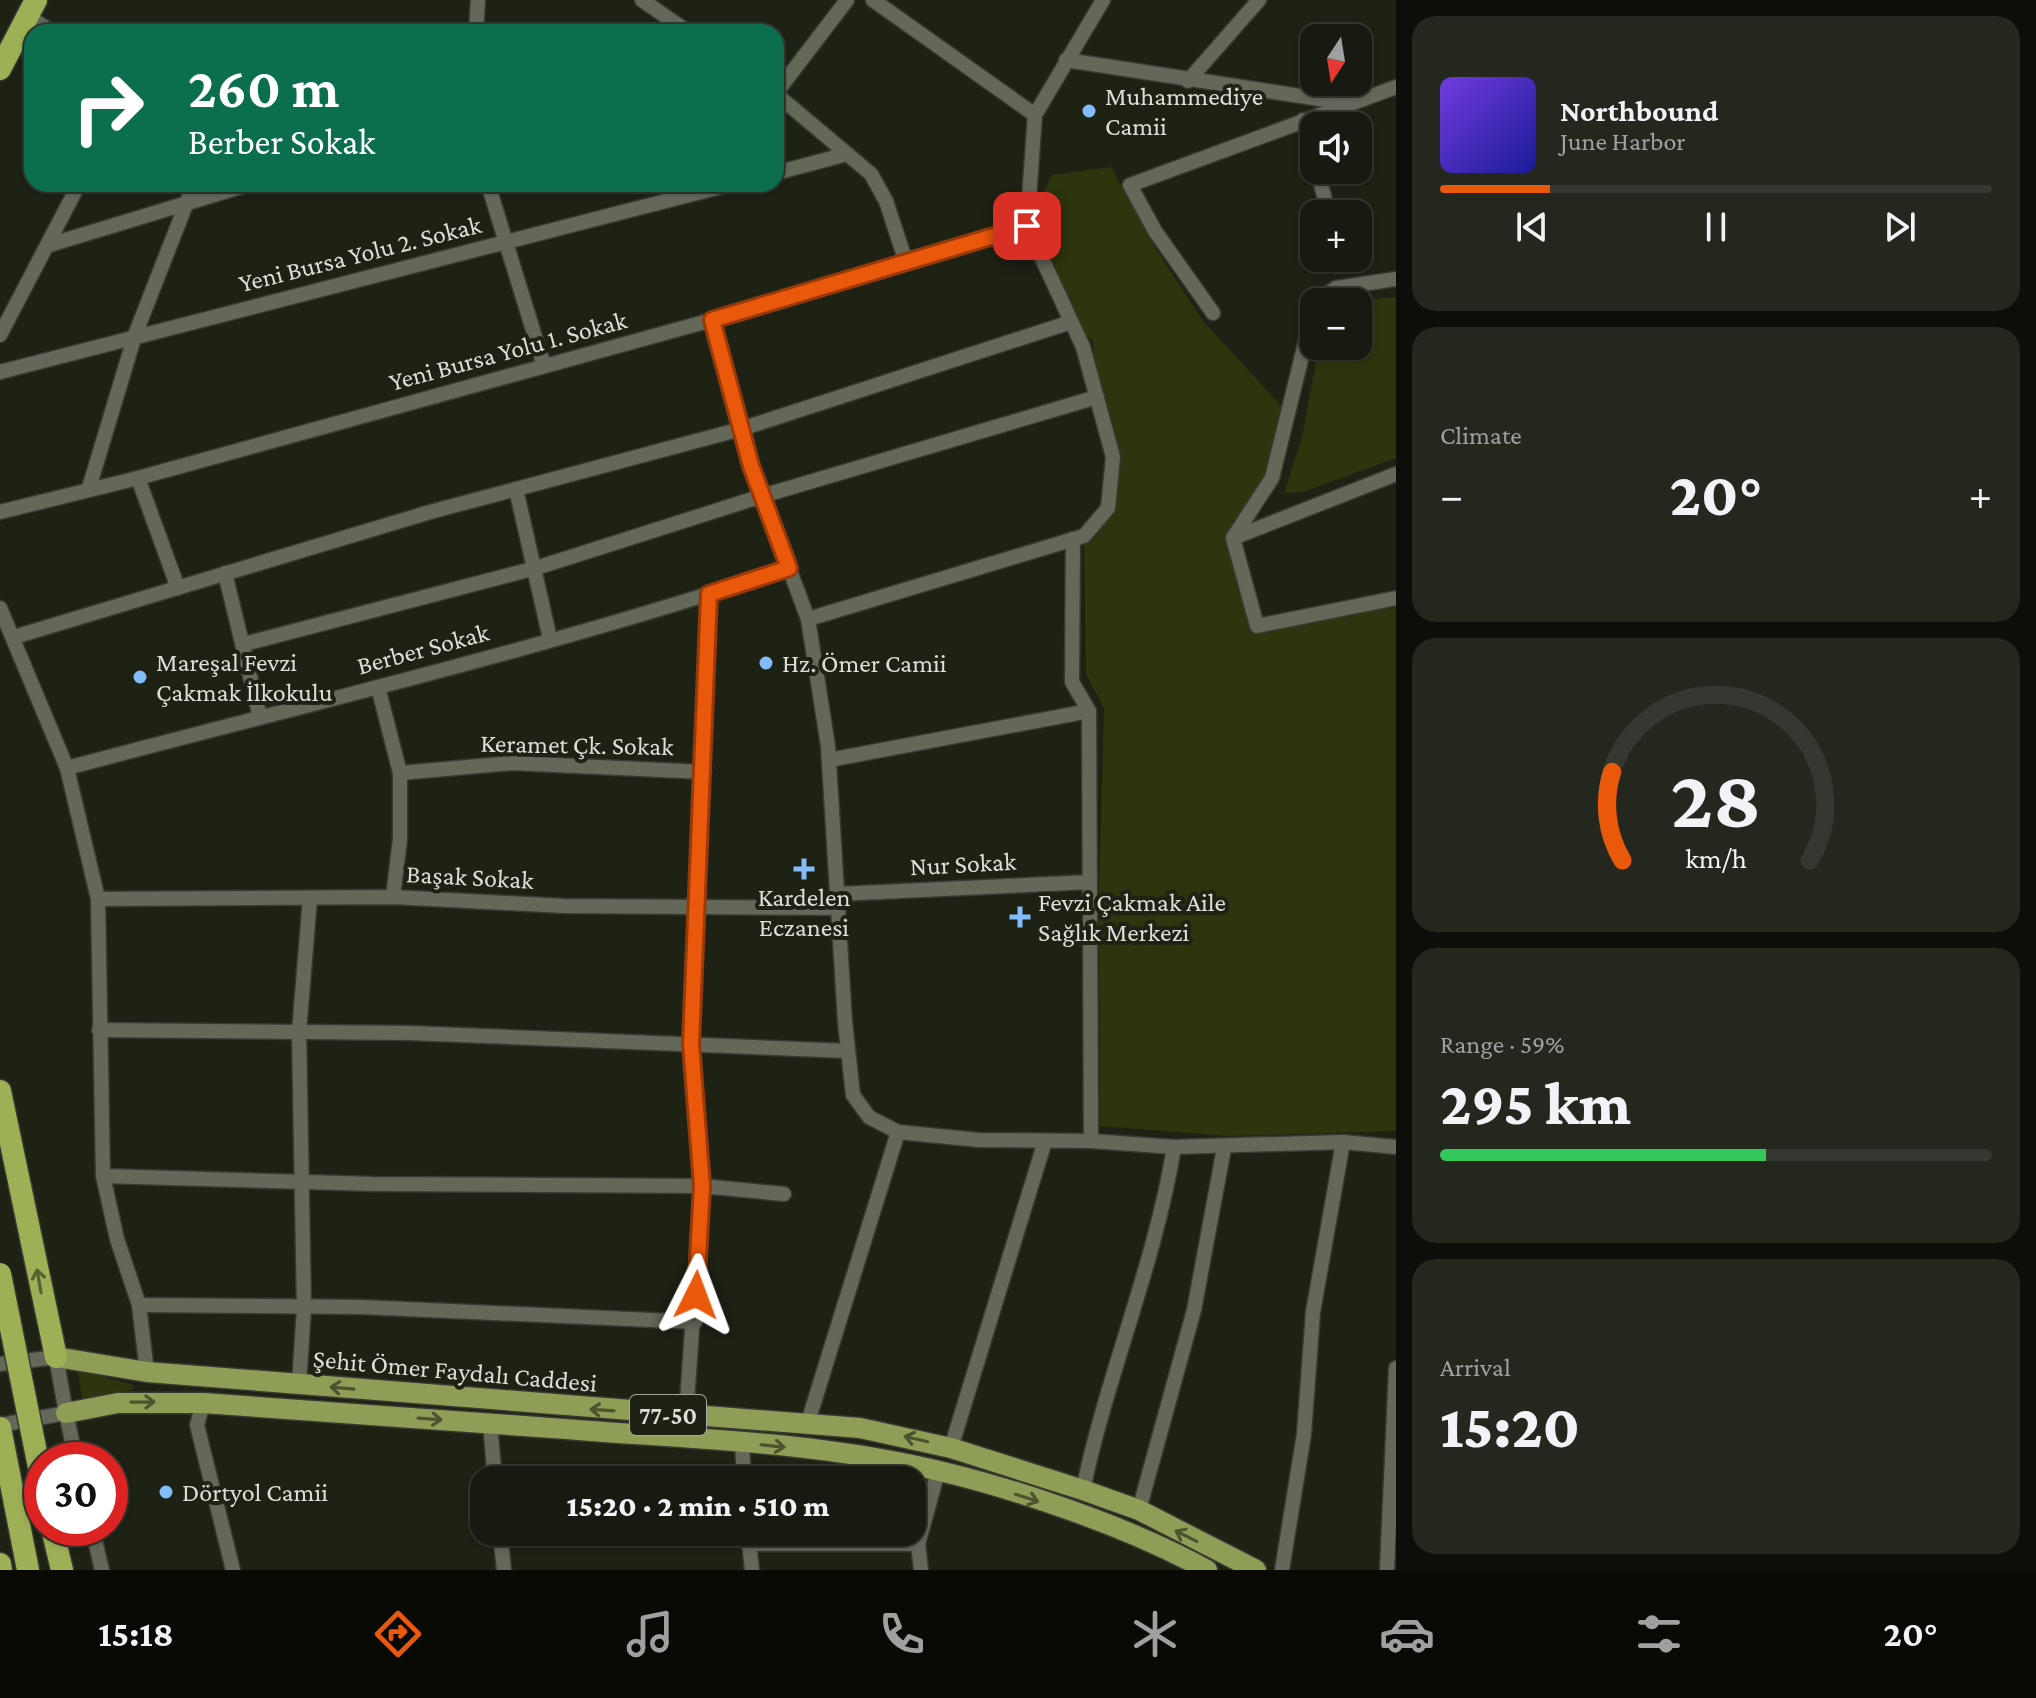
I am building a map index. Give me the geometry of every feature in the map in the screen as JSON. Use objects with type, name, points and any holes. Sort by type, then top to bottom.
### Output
[{"type":"highway","points":[[0,69],[32,8]]},
{"type":"highway","points":[[0,1091],[56,1357]]},
{"type":"highway","points":[[0,1274],[34,1442]]},
{"type":"highway","points":[[0,1427],[28,1570]]},
{"type":"highway","points":[[56,1546],[62,1570]]},
{"type":"highway","points":[[0,1564],[1,1570]]},
{"type":"main road","name":"Şehit Ömer Faydalı Caddesi","points":[[56,1357],[147,1372],[860,1428],[951,1448],[1139,1510],[1256,1570]]},
{"type":"main road","name":"Şehit Ömer Faydalı Caddesi","points":[[66,1413],[118,1403],[203,1403],[742,1442],[878,1458],[945,1472],[1120,1530],[1174,1552],[1207,1570]]},
{"type":"street","points":[[476,24],[478,0]]},
{"type":"street","points":[[642,0],[676,24]]},
{"type":"street","points":[[784,83],[847,0]]},
{"type":"street","points":[[873,0],[1035,115]]},
{"type":"street","points":[[808,619],[1084,536],[1108,508],[1113,457],[1083,347],[1027,226],[1035,115],[1103,0]]},
{"type":"street","points":[[1188,81],[1259,0]]},
{"type":"street","points":[[32,8],[45,24]]},
{"type":"street","points":[[1066,60],[1347,103]]},
{"type":"street","points":[[1324,112],[1396,87]]},
{"type":"street","points":[[784,100],[871,174],[886,201],[906,262]]},
{"type":"street","points":[[1213,313],[1155,231],[1130,185],[1300,121]]},
{"type":"street","points":[[784,171],[847,154]]},
{"type":"street","points":[[0,335],[75,192]]},
{"type":"street","points":[[89,488],[135,335],[191,192]]},
{"type":"street","points":[[49,245],[223,192]]},
{"type":"street","points":[[490,192],[544,366]]},
{"type":"street","name":"Yeni Bursa Yolu 2. Sokak","points":[[0,372],[701,192]]},
{"type":"street","name":"Yeni Bursa Yolu 1. Sokak","points":[[0,512],[138,478],[712,320],[1027,226]]},
{"type":"street","points":[[1336,288],[1396,279]]},
{"type":"street","points":[[712,320],[762,496],[808,619],[829,760],[853,1095],[869,1117],[898,1132],[979,1140],[1091,1141],[1224,1148],[1343,1142],[1396,1147]]},
{"type":"street","points":[[14,637],[516,489],[741,429],[1071,322]]},
{"type":"street","points":[[1301,360],[1272,478],[1233,538],[1257,626],[1396,598]]},
{"type":"street","points":[[244,644],[536,568],[762,496],[1097,397]]},
{"type":"street","points":[[1233,538],[1396,474]]},
{"type":"street","points":[[138,478],[178,588]]},
{"type":"street","points":[[516,489],[550,639]]},
{"type":"street","points":[[1073,539],[1072,682],[1089,711],[1091,1141]]},
{"type":"street","name":"Berber Sokak","points":[[67,768],[378,687],[709,594],[789,568]]},
{"type":"street","points":[[225,573],[260,717]]},
{"type":"street","points":[[686,1416],[695,1322],[702,1186],[691,1044],[709,594]]},
{"type":"street","points":[[0,608],[67,768],[98,899],[103,1176],[117,1239],[139,1305],[147,1372]]},
{"type":"street","points":[[378,687],[400,773],[400,839],[393,897]]},
{"type":"street","points":[[829,760],[1089,711]]},
{"type":"street","name":"Keramet Çk. Sokak","points":[[400,773],[512,763],[704,772]]},
{"type":"street","name":"Nur Sokak","points":[[839,901],[1090,882]]},
{"type":"street","name":"Başak Sokak","points":[[98,899],[393,897],[564,906],[839,901]]},
{"type":"street","points":[[299,1384],[304,1308],[304,1179],[299,1032],[310,898]]},
{"type":"street","points":[[99,1030],[299,1032],[848,1051]]},
{"type":"street","points":[[808,1422],[898,1132]]},
{"type":"street","points":[[951,1448],[1045,1141]]},
{"type":"street","points":[[1282,1570],[1304,1434],[1313,1312],[1343,1142]]},
{"type":"street","points":[[1083,1490],[1095,1430],[1165,1204],[1174,1147]]},
{"type":"street","points":[[1139,1510],[1194,1310],[1224,1148]]},
{"type":"street","points":[[103,1176],[304,1179],[374,1184],[702,1186],[784,1194]]},
{"type":"street","points":[[139,1305],[695,1322]]},
{"type":"street","points":[[0,1364],[56,1357],[72,1442]]},
{"type":"street","points":[[1387,1570],[1396,1368]]},
{"type":"street","points":[[203,1403],[197,1425],[233,1570]]},
{"type":"street","points":[[0,1427],[66,1413]]},
{"type":"street","points":[[490,1423],[494,1466]]},
{"type":"street","points":[[742,1442],[743,1466]]},
{"type":"street","points":[[926,1515],[936,1479],[945,1472]]},
{"type":"street","points":[[96,1546],[102,1570]]},
{"type":"street","points":[[501,1546],[504,1570]]},
{"type":"street","points":[[749,1546],[752,1570]]},
{"type":"street","points":[[918,1546],[921,1570]]},
{"type":"green space","points":[[1111,167],[1156,249],[1203,321],[1288,413],[1272,478],[1233,538],[1257,626],[1396,598],[1396,1131],[1227,1136],[1100,1126],[1099,890],[1104,708],[1086,674],[1084,536],[1108,507],[1113,457],[1097,397],[1093,341],[1071,322],[1027,226],[1052,175]]},
{"type":"green space","points":[[1396,297],[1396,458],[1303,492],[1284,493],[1302,437],[1316,360],[1372,360],[1372,299]]},
{"type":"green space","points":[[77,1369],[133,1385],[134,1389],[83,1401]]},
{"type":"place","name":"Muhammediye Camii","points":[[1089,111]]},
{"type":"place","name":"Hz. Ömer Camii","points":[[766,663]]},
{"type":"place","name":"Mareşal Fevzi Çakmak İlkokulu","points":[[140,677]]},
{"type":"place","name":"Kardelen Eczanesi","points":[[804,869]]},
{"type":"place","name":"Fevzi Çakmak Aile Sağlık Merkezi","points":[[1020,917]]},
{"type":"place","name":"Dörtyol Camii","points":[[166,1492]]},
{"type":"route","points":[[696,1295],[702,1186],[691,1044],[709,594],[789,568],[751,466],[712,320],[1027,226]]}]
